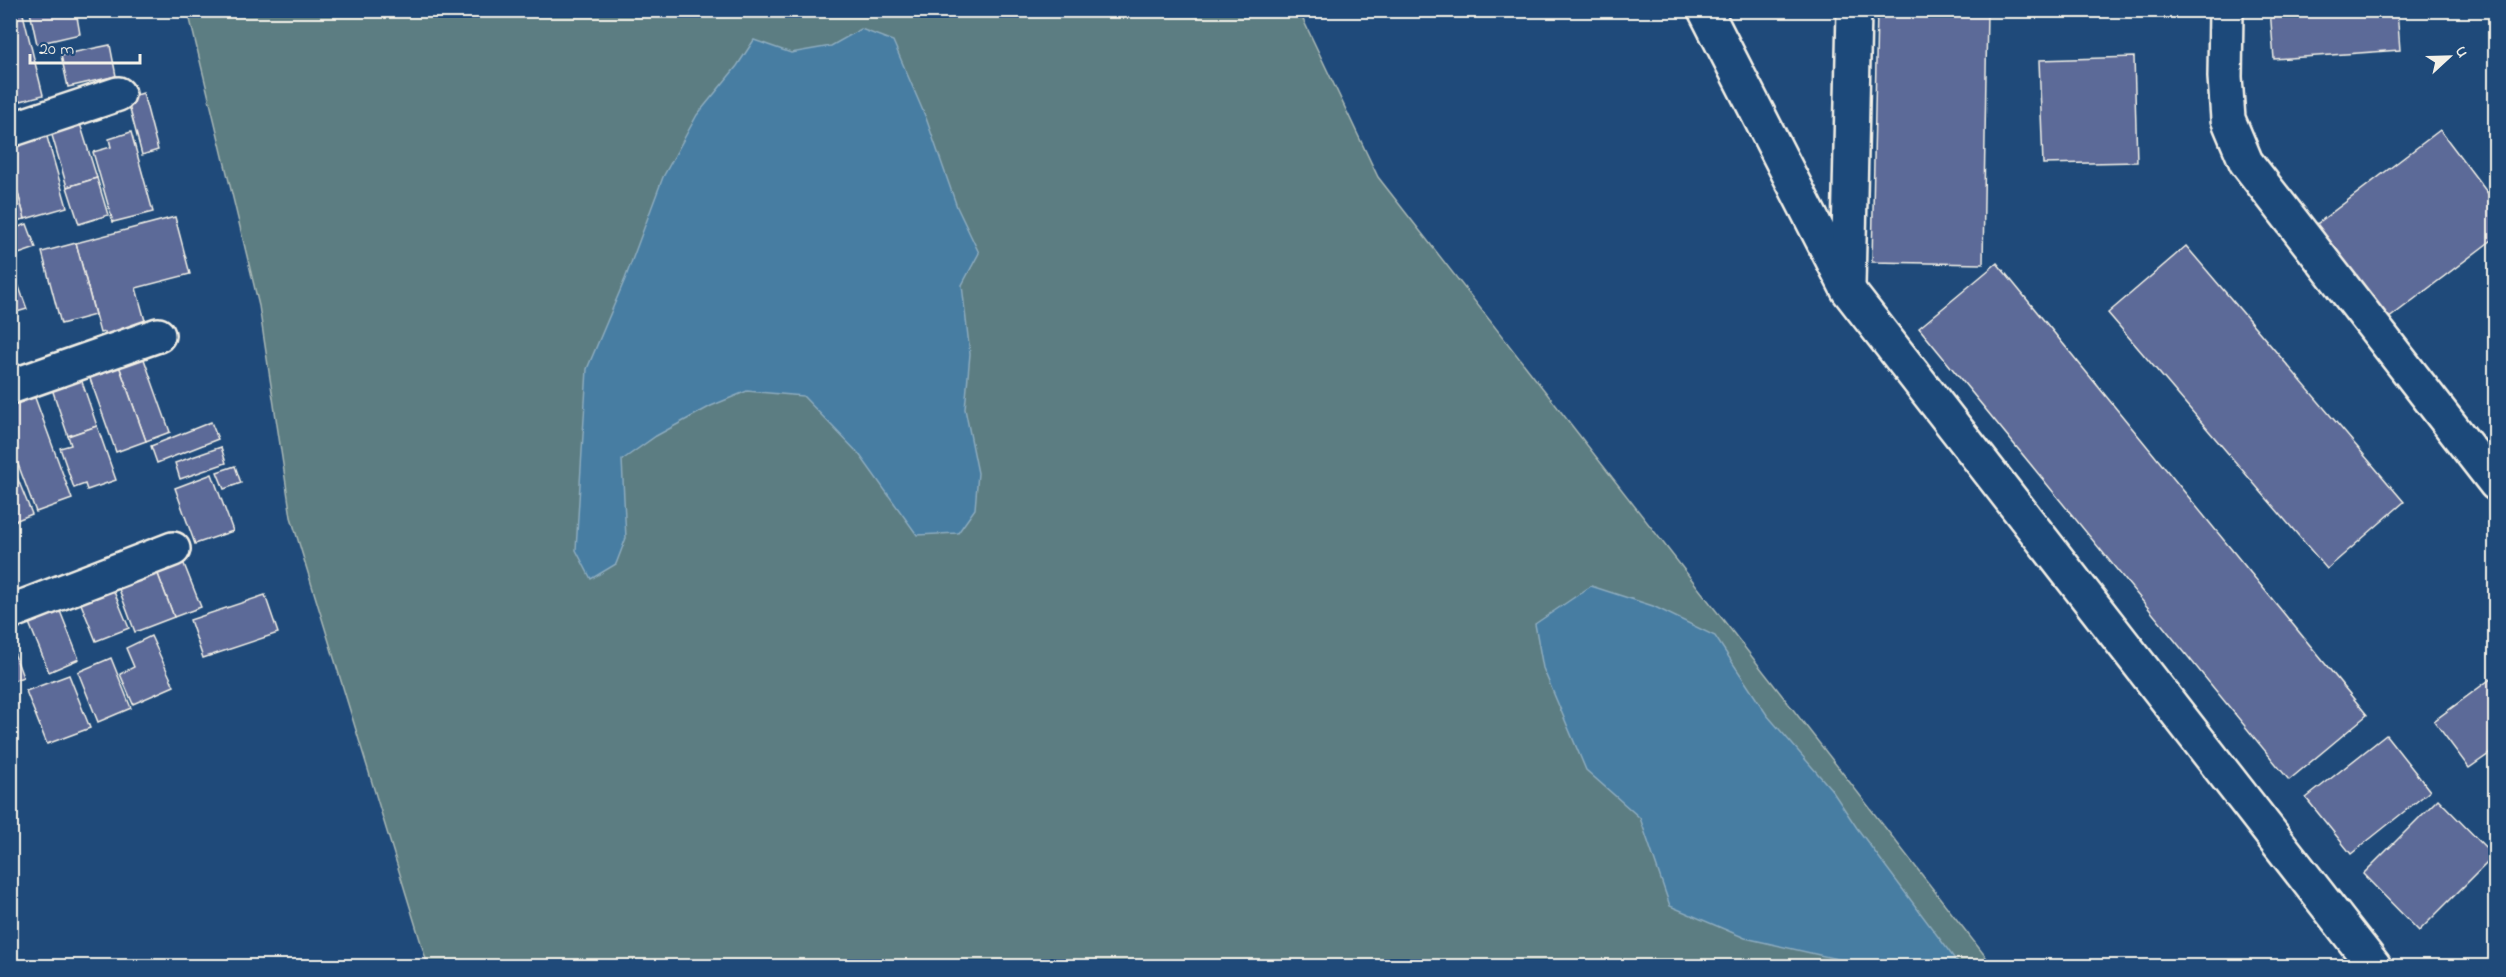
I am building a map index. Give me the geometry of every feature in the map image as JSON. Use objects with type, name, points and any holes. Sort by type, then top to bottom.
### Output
[{"type":"street","points":[[1705,10],[1848,290],[2374,966]]},
{"type":"street","points":[[1848,290],[1854,10]]},
{"type":"street","points":[[2226,10],[2225,77],[2228,119],[2246,162],[2496,484]]},
{"type":"street","points":[[10,130],[118,94]]},
{"type":"street","points":[[10,387],[158,335]]},
{"type":"street","points":[[10,612],[173,549]]},
{"type":"green space","points":[[188,11],[1299,11],[1378,177],[1993,966],[428,966],[291,517],[259,306]]},
{"type":"water","points":[[861,29],[893,41],[926,118],[957,207],[979,253],[962,285],[970,354],[965,409],[978,473],[975,509],[958,533],[917,535],[859,454],[803,396],[747,391],[711,406],[656,436],[622,460],[626,538],[616,564],[591,579],[576,550],[587,369],[625,279],[663,177],[697,115],[737,66],[754,40],[791,53],[831,46]]},
{"type":"water","points":[[1591,586],[1653,606],[1715,636],[1767,715],[1831,789],[1857,828],[1960,966],[1862,966],[1745,938],[1670,906],[1640,818],[1586,770],[1543,668],[1535,624]]},
{"type":"building","points":[[10,10],[22,10],[43,95],[17,102],[10,77]]},
{"type":"building","points":[[105,10],[77,17],[80,34],[37,44],[30,12]]},
{"type":"building","points":[[1877,10],[1987,10],[1983,264],[1872,262]]},
{"type":"building","points":[[2270,10],[2397,10],[2400,50],[2274,59]]},
{"type":"building","points":[[110,45],[116,76],[68,87],[61,55]]},
{"type":"building","points":[[2134,57],[2137,162],[2043,164],[2039,60]]},
{"type":"building","points":[[10,77],[17,102],[10,103]]},
{"type":"building","points":[[143,93],[158,150],[142,155],[127,98]]},
{"type":"building","points":[[78,117],[97,178],[67,187],[49,125]]},
{"type":"building","points":[[45,130],[67,207],[25,219],[10,165],[10,140]]},
{"type":"building","points":[[2440,130],[2496,204],[2496,237],[2384,322],[2313,227]]},
{"type":"building","points":[[131,132],[153,212],[113,222],[93,152],[111,147],[109,139]]},
{"type":"building","points":[[10,165],[25,219],[10,222]]},
{"type":"building","points":[[97,178],[108,215],[79,224],[67,187]]},
{"type":"building","points":[[175,217],[190,274],[136,288],[147,328],[106,338],[105,332],[100,333],[76,243]]},
{"type":"building","points":[[27,224],[36,248],[10,257],[10,230]]},
{"type":"building","points":[[76,243],[95,315],[61,324],[42,252]]},
{"type":"building","points":[[2186,246],[2404,502],[2327,569],[2108,313]]},
{"type":"building","points":[[10,262],[27,309],[10,314]]},
{"type":"building","points":[[1997,263],[2367,715],[2289,780],[1919,328]]},
{"type":"building","points":[[10,331],[18,349],[10,352]]},
{"type":"building","points":[[140,348],[170,432],[146,441],[118,363]]},
{"type":"building","points":[[118,363],[146,441],[116,452],[88,373]]},
{"type":"building","points":[[79,373],[97,426],[68,436],[50,383]]},
{"type":"building","points":[[34,395],[72,499],[36,512],[10,443],[10,403]]},
{"type":"building","points":[[211,422],[218,439],[157,463],[151,446]]},
{"type":"building","points":[[97,426],[116,480],[87,490],[85,484],[74,488],[60,448],[71,445],[68,436]]},
{"type":"building","points":[[221,447],[226,463],[180,479],[175,463]]},
{"type":"building","points":[[10,460],[32,514],[10,523]]},
{"type":"building","points":[[235,466],[241,483],[224,489],[217,472]]},
{"type":"building","points":[[212,474],[233,531],[195,544],[175,488]]},
{"type":"building","points":[[182,559],[201,607],[174,617],[156,569]]},
{"type":"building","points":[[156,569],[174,617],[135,632],[117,584]]},
{"type":"building","points":[[112,587],[129,628],[96,641],[79,599]]},
{"type":"building","points":[[265,595],[278,633],[203,658],[190,620]]},
{"type":"building","points":[[60,611],[79,659],[49,672],[29,623]]},
{"type":"building","points":[[151,636],[174,686],[133,704],[120,674],[134,667],[126,648]]},
{"type":"building","points":[[10,642],[23,677],[10,682]]},
{"type":"building","points":[[111,658],[131,708],[98,722],[78,672]]},
{"type":"building","points":[[69,675],[90,728],[47,744],[26,691]]},
{"type":"building","points":[[2496,675],[2496,749],[2469,768],[2434,721]]},
{"type":"building","points":[[2386,735],[2430,791],[2351,854],[2306,798]]},
{"type":"building","points":[[2438,799],[2494,856],[2419,931],[2363,874]]}]
